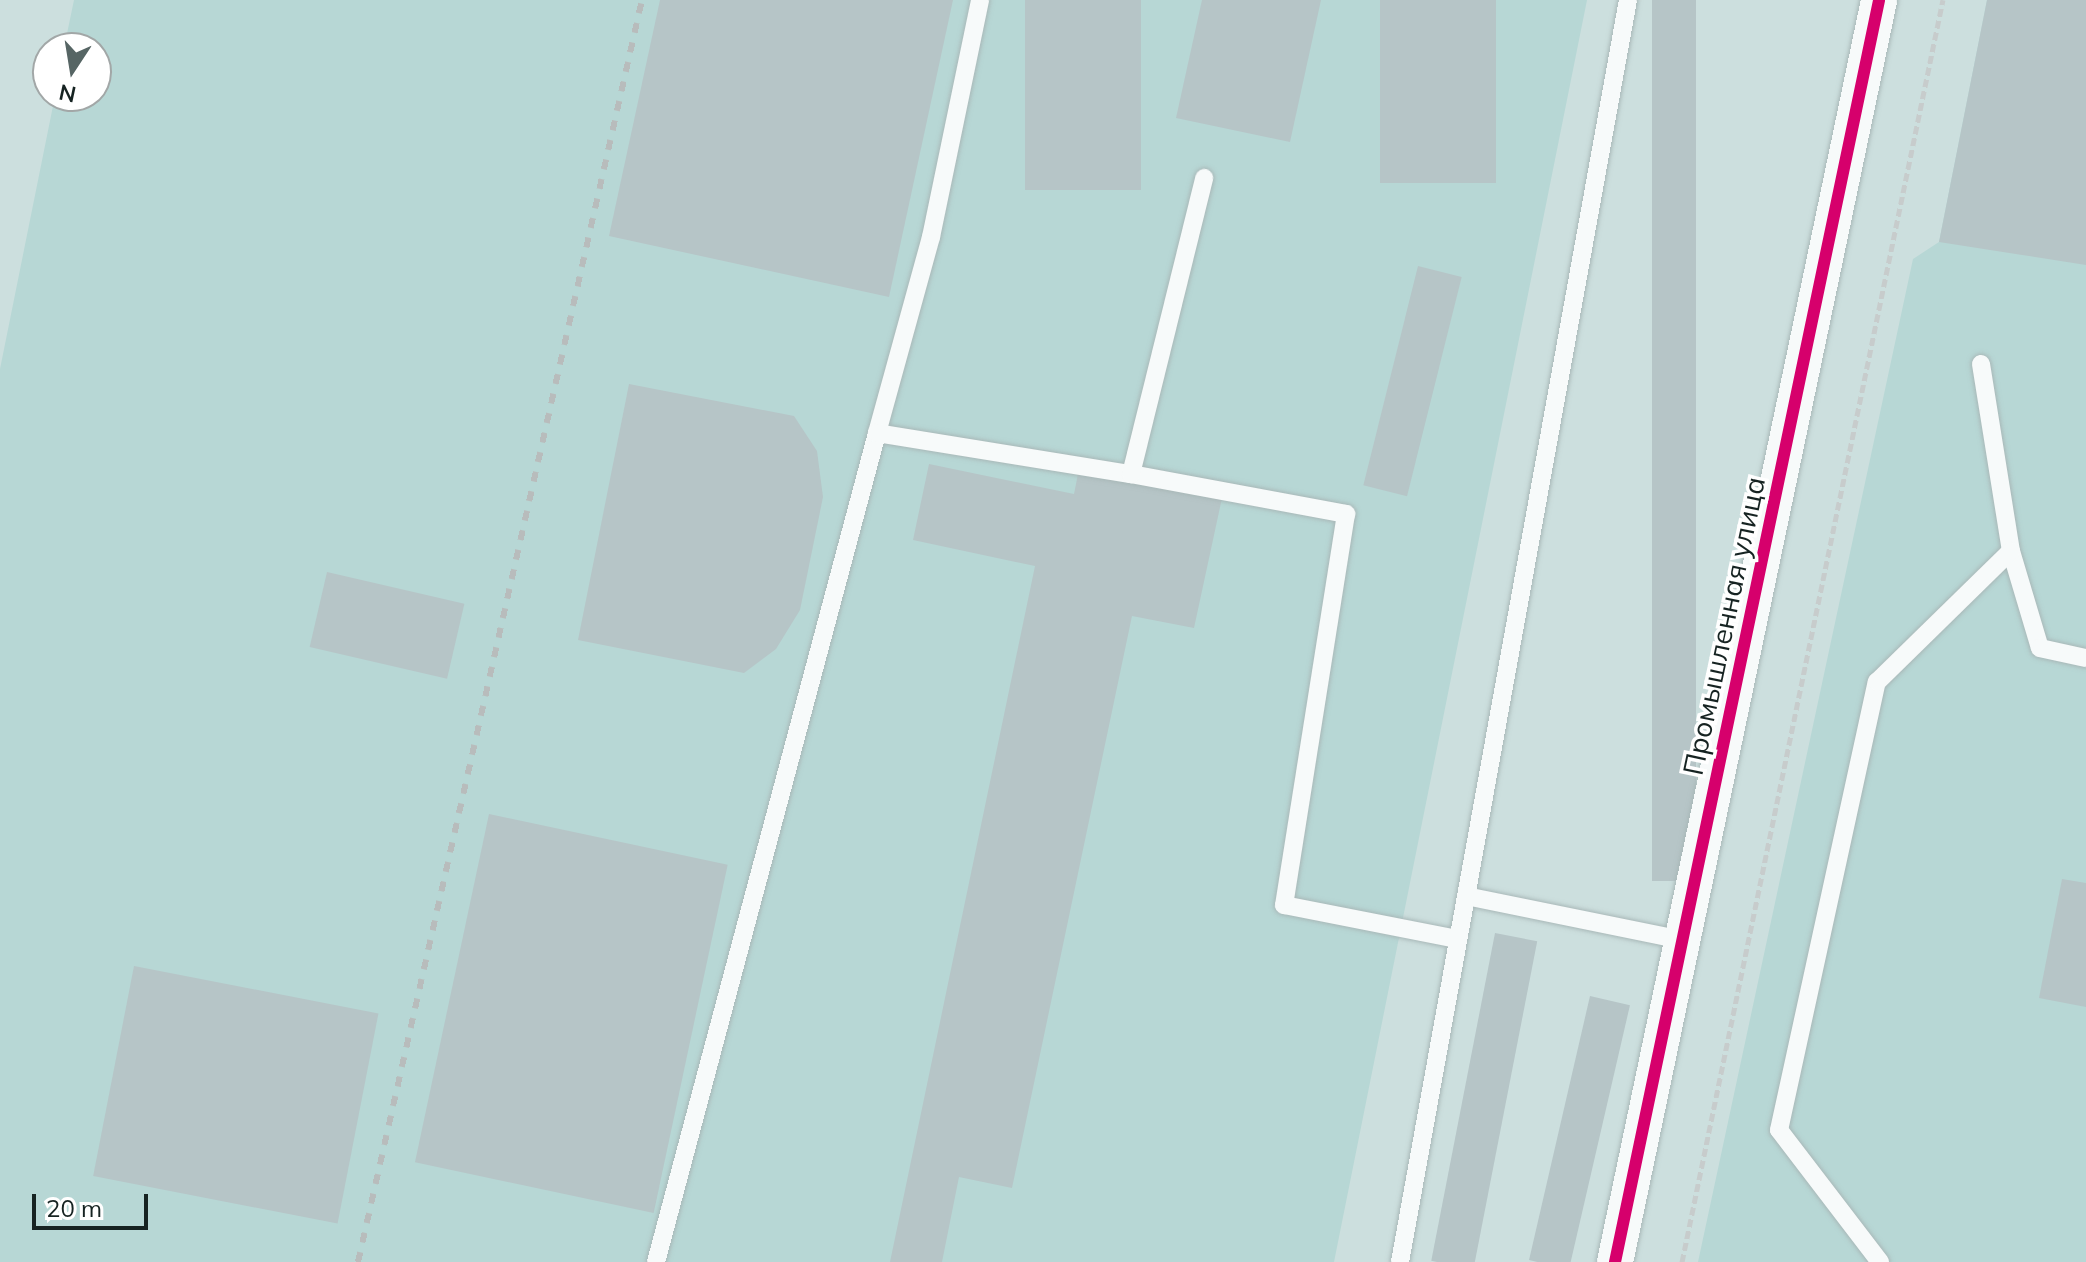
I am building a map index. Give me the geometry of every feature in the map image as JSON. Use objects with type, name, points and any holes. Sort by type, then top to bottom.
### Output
[{"type":"street","name":"Промышленная улица","points":[[1615,1262],[1879,0]]},
{"type":"lane","points":[[656,1262],[931,237],[980,0]]},
{"type":"lane","points":[[1400,1262],[1628,0]]},
{"type":"lane","points":[[1131,474],[1204,178]]},
{"type":"lane","points":[[1981,364],[2011,551],[2040,648],[2086,658]]},
{"type":"lane","points":[[877,433],[1131,474],[1346,514],[1284,905],[1458,939]]},
{"type":"lane","points":[[1880,1262],[1779,1130],[1877,682],[2011,551]]},
{"type":"lane","points":[[1466,896],[1682,940]]},
{"type":"path","points":[[1682,1262],[1943,0]]},
{"type":"shaded area","points":[[74,0],[1587,0],[1334,1262],[0,1262],[0,369],[52,112],[112,112],[112,32],[67,32]]},
{"type":"shaded area","points":[[1987,0],[2086,0],[2086,1262],[1698,1262],[1913,259],[1939,242]]},
{"type":"building","points":[[660,0],[953,0],[889,297],[609,236]]},
{"type":"building","points":[[1025,0],[1141,0],[1141,190],[1025,190]]},
{"type":"building","points":[[1202,0],[1321,0],[1290,142],[1176,118]]},
{"type":"building","points":[[1380,0],[1496,0],[1496,183],[1380,183]]},
{"type":"building","points":[[1652,0],[1696,0],[1696,881],[1652,881]]},
{"type":"building","points":[[1987,0],[2086,0],[2086,265],[1939,242]]},
{"type":"building","points":[[1418,266],[1462,277],[1407,496],[1363,485]]},
{"type":"building","points":[[629,384],[794,416],[817,451],[823,497],[800,610],[776,649],[744,673],[578,640]]},
{"type":"building","points":[[929,464],[1074,494],[1079,469],[1222,498],[1194,628],[1132,616],[1012,1188],[959,1177],[942,1262],[890,1262],[1035,566],[913,540]]},
{"type":"building","points":[[327,572],[464,604],[447,679],[310,647]]},
{"type":"building","points":[[489,814],[728,865],[654,1213],[415,1162]]},
{"type":"building","points":[[2062,879],[2086,883],[2086,1007],[2039,998]]},
{"type":"building","points":[[1495,933],[1537,941],[1475,1262],[1431,1261]]},
{"type":"building","points":[[134,966],[378,1014],[338,1224],[93,1176]]},
{"type":"building","points":[[1590,996],[1630,1005],[1571,1262],[1529,1260]]},
{"type":"railway","points":[[358,1262],[642,0]]},
{"type":"cycle path","points":[[1615,1262],[1879,0]]}]
